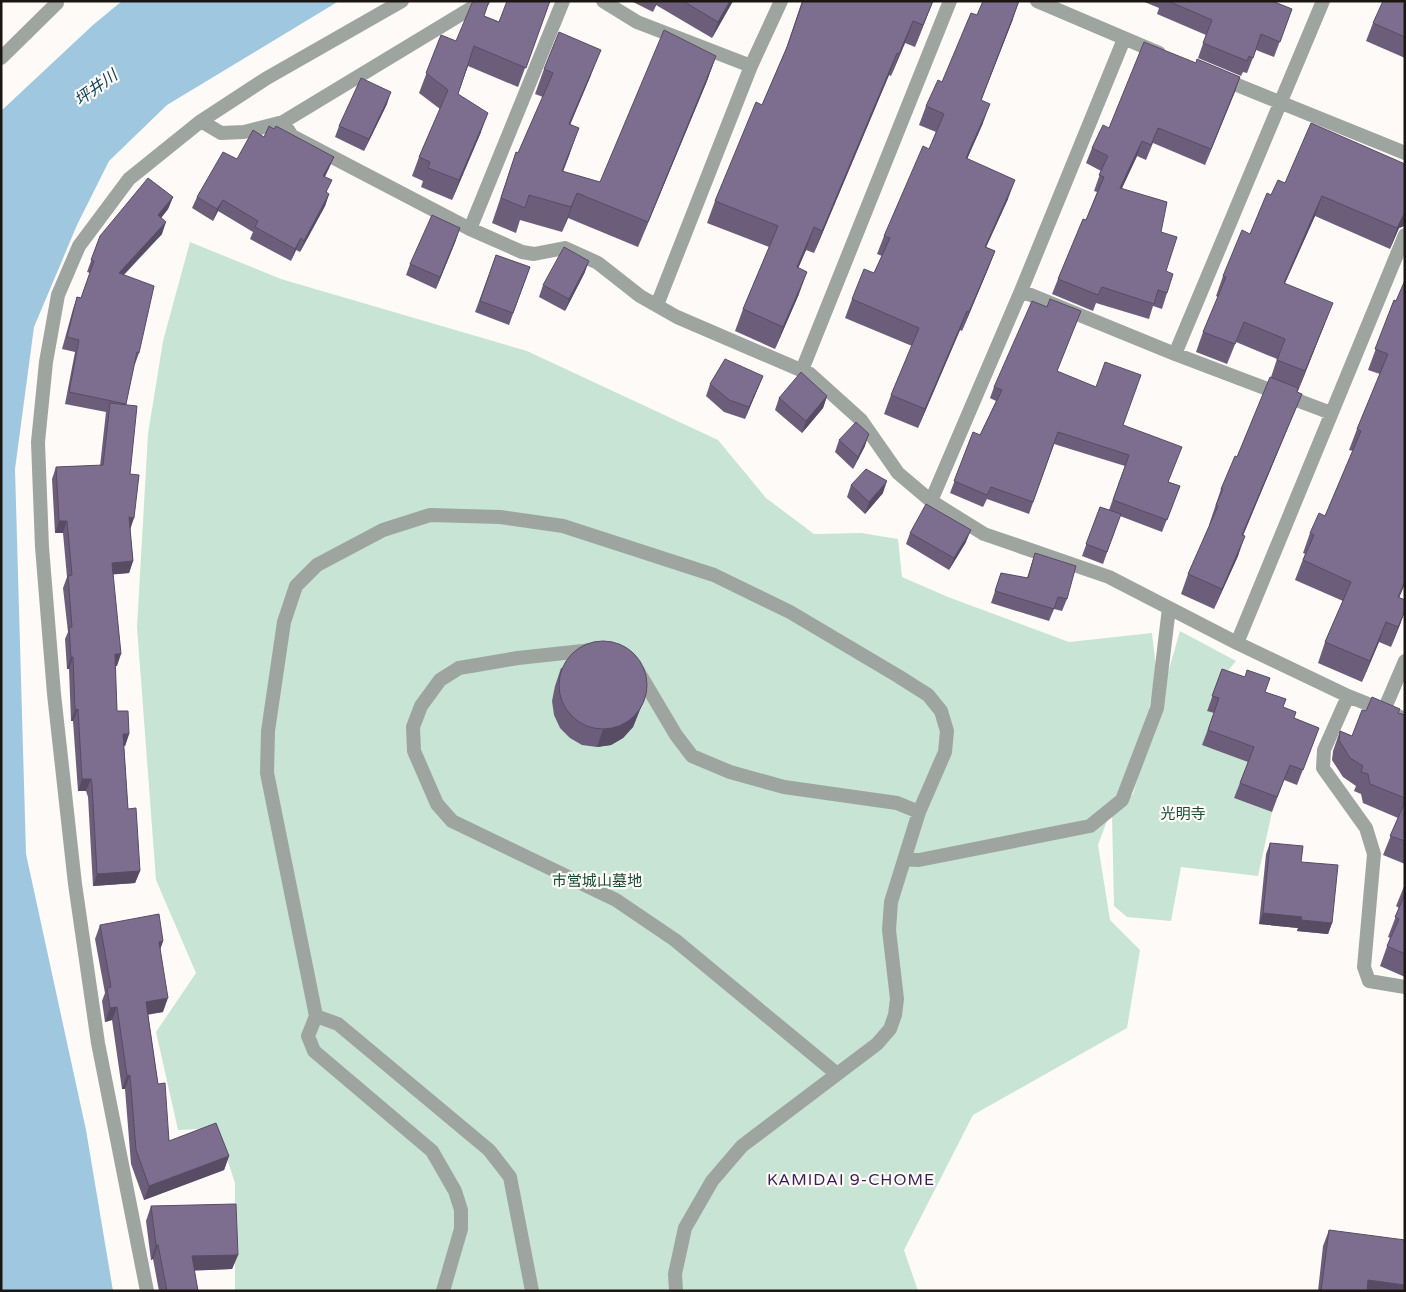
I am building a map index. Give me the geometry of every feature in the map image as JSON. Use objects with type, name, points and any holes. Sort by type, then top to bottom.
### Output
[{"type":"street","points":[[147,1291],[98,1043],[75,884],[54,685],[42,546],[38,442],[46,362],[58,294],[80,246],[129,179],[201,121],[267,78],[402,1]]},
{"type":"street","points":[[201,121],[221,133],[244,132],[283,122],[484,1]]},
{"type":"street","points":[[470,228],[563,1]]},
{"type":"street","points":[[603,1],[637,22],[751,66]]},
{"type":"street","points":[[657,305],[751,66],[781,1]]},
{"type":"street","points":[[802,370],[950,1]]},
{"type":"street","points":[[1038,1],[1170,57]]},
{"type":"street","points":[[1175,354],[1323,1]]},
{"type":"street","points":[[1,58],[57,3]]},
{"type":"street","points":[[931,501],[1021,290],[1124,38]]},
{"type":"street","points":[[1207,72],[1405,153]]},
{"type":"street","points":[[283,122],[292,136],[470,228],[522,252],[534,254],[565,248],[598,262],[640,296],[677,317],[810,374],[861,420],[898,473],[931,501],[984,534],[1109,576],[1237,643],[1348,696],[1405,719]]},
{"type":"street","points":[[1237,643],[1405,235]]},
{"type":"street","points":[[1021,290],[1175,354],[1331,413]]},
{"type":"street","points":[[443,1291],[461,1230],[461,1210],[455,1191],[432,1151],[314,1052],[308,1036],[316,1016],[267,773],[269,722],[284,622],[296,586],[317,565],[383,530],[430,516],[500,517],[563,526],[714,575],[790,612],[905,680],[928,695],[941,711],[947,731],[945,752],[919,812],[891,902],[889,930],[897,998],[895,1015],[890,1029],[877,1044],[742,1146],[712,1180],[686,1228],[675,1274],[676,1291]]},
{"type":"street","points":[[905,859],[919,860],[1090,826],[1122,800],[1157,708],[1169,608]]},
{"type":"street","points":[[607,649],[518,658],[459,668],[440,680],[421,706],[413,726],[414,752],[437,804],[452,821],[616,900],[676,940],[837,1074]]},
{"type":"street","points":[[1384,710],[1405,661]]},
{"type":"street","points":[[631,663],[641,674],[676,735],[692,756],[730,772],[784,787],[898,803],[919,812]]},
{"type":"street","points":[[1348,696],[1324,750],[1323,768],[1366,828],[1374,854],[1364,967],[1369,981],[1405,987]]},
{"type":"street","points":[[316,1016],[338,1024],[489,1150],[510,1177],[532,1291]]},
{"type":"green space","name":"市営城山墓地","points":[[190,242],[281,279],[527,351],[718,440],[766,498],[814,534],[861,533],[898,539],[902,577],[948,597],[1069,642],[1152,633],[1156,668],[1149,709],[1098,845],[1110,920],[1140,950],[1127,1028],[973,1115],[904,1250],[918,1291],[235,1291],[235,1183],[217,1128],[178,1130],[156,1032],[196,973],[156,880],[137,627],[148,434],[163,341]]},
{"type":"green space","name":"光明寺","points":[[1180,631],[1236,661],[1217,684],[1207,710],[1214,713],[1249,762],[1234,798],[1272,812],[1258,876],[1181,867],[1171,921],[1127,917],[1114,906],[1112,815],[1133,794]]},
{"type":"water","name":"坪井川","points":[[122,1],[339,1],[167,105],[109,161],[77,225],[34,327],[15,469],[26,854],[86,1130],[113,1291],[1,1291],[1,111],[93,25]]},
{"type":"building","points":[[474,1],[489,1],[484,16],[499,22],[507,1],[550,1],[526,68],[474,46],[458,94],[488,113],[459,180],[428,168],[430,162],[419,157],[448,90],[426,73],[441,35],[456,41]]},
{"type":"building","points":[[683,1],[730,1],[718,22]]},
{"type":"building","points":[[803,1],[933,1],[923,25],[913,21],[899,54],[897,53],[822,231],[814,227],[797,267],[807,272],[783,327],[743,309],[778,226],[715,201],[756,102],[762,105],[787,47]]},
{"type":"building","points":[[983,1],[1019,1],[981,100],[990,104],[966,158],[1015,180],[985,247],[995,251],[925,409],[891,395],[919,328],[852,299],[864,269],[874,273],[890,238],[884,236],[923,146],[929,149],[944,114],[926,106],[938,80],[942,82],[971,13],[977,15]]},
{"type":"building","points":[[1168,1],[1272,1],[1292,9],[1280,42],[1261,34],[1253,58],[1249,56],[1247,61],[1203,43],[1212,20]]},
{"type":"building","points":[[1383,1],[1405,1],[1405,37],[1373,23]]},
{"type":"building","points":[[664,30],[716,56],[648,222],[577,193],[571,207],[529,195],[525,208],[501,198],[516,152],[518,153],[553,73],[544,69],[559,32],[601,50],[569,124],[579,128],[562,171],[600,182]]},
{"type":"building","points":[[1144,42],[1196,63],[1197,59],[1240,77],[1211,149],[1158,128],[1151,145],[1142,141],[1120,188],[1167,202],[1161,232],[1177,237],[1166,271],[1173,274],[1167,293],[1158,290],[1154,304],[1102,287],[1098,295],[1058,279],[1083,219],[1086,220],[1104,177],[1099,175],[1108,156],[1092,148],[1103,125],[1109,128]]},
{"type":"building","points":[[361,78],[391,92],[369,139],[339,126]]},
{"type":"building","points":[[1311,123],[1405,164],[1405,212],[1397,228],[1322,196],[1284,283],[1333,303],[1305,371],[1277,360],[1285,339],[1244,322],[1235,344],[1203,332],[1226,277],[1223,276],[1242,230],[1250,234],[1267,193],[1271,195],[1278,180],[1285,183]]},
{"type":"building","points":[[269,126],[274,129],[276,126],[334,157],[323,176],[332,180],[326,192],[329,194],[304,241],[301,238],[295,249],[255,227],[258,221],[223,200],[217,209],[197,197],[223,152],[237,159],[253,130],[264,137]]},
{"type":"building","points":[[148,178],[173,197],[158,215],[166,222],[119,273],[154,286],[126,404],[69,392],[79,340],[67,337],[77,297],[81,298],[94,261],[91,260],[100,236]]},
{"type":"building","points":[[432,215],[460,228],[440,277],[410,264]]},
{"type":"building","points":[[564,247],[589,261],[569,299],[543,285]]},
{"type":"building","points":[[496,255],[530,267],[513,313],[480,301]]},
{"type":"building","points":[[1405,280],[1405,581],[1398,597],[1405,600],[1405,611],[1398,627],[1386,622],[1370,661],[1325,642],[1351,582],[1303,560],[1314,535],[1310,533],[1319,513],[1325,516],[1361,431],[1357,429],[1388,354],[1375,349],[1394,300],[1396,301]]},
{"type":"building","points":[[1050,299],[1081,311],[1057,371],[1096,387],[1105,362],[1141,375],[1123,425],[1182,447],[1168,482],[1180,486],[1167,520],[1113,500],[1129,455],[1058,432],[1033,502],[991,487],[987,495],[954,481],[973,432],[980,435],[1002,390],[994,387],[1032,301],[1047,307]]},
{"type":"building","points":[[725,359],[763,376],[749,407],[729,400],[710,384]]},
{"type":"building","points":[[801,372],[827,396],[806,421],[779,398]]},
{"type":"building","points":[[1270,377],[1298,388],[1297,392],[1302,394],[1242,535],[1245,536],[1222,589],[1188,574],[1218,506],[1216,505],[1223,489],[1221,489],[1235,456],[1237,457]]},
{"type":"building","points":[[110,403],[137,406],[130,474],[139,475],[134,518],[129,517],[133,561],[112,563],[121,654],[115,654],[117,711],[128,711],[129,734],[123,734],[128,809],[136,808],[140,871],[97,874],[92,785],[91,779],[82,779],[78,709],[75,710],[73,657],[71,657],[69,627],[72,627],[68,576],[72,575],[67,521],[59,521],[56,467],[103,465]]},
{"type":"building","points":[[856,422],[869,434],[858,457],[839,440]]},
{"type":"building","points":[[866,469],[887,481],[869,502],[851,485]]},
{"type":"building","points":[[926,504],[971,530],[954,558],[910,533]]},
{"type":"building","points":[[1100,507],[1121,514],[1107,552],[1086,544]]},
{"type":"building","points":[[1035,553],[1076,566],[1067,599],[1058,597],[1054,609],[995,591],[1001,573],[1028,578]]},
{"type":"building","points":[[603,641],[620,644],[634,654],[644,668],[647,685],[644,702],[634,716],[620,726],[603,729],[586,726],[572,716],[562,702],[559,685],[562,668],[572,654],[586,644]]},
{"type":"building","points":[[1222,669],[1245,677],[1247,670],[1270,678],[1265,692],[1286,699],[1283,707],[1296,712],[1294,718],[1319,728],[1303,770],[1290,765],[1277,797],[1240,783],[1254,747],[1208,730],[1219,698],[1212,696]]},
{"type":"building","points":[[1372,697],[1400,709],[1398,713],[1405,715],[1405,798],[1370,784],[1368,774],[1361,772],[1363,766],[1350,758],[1339,740],[1340,731],[1352,736],[1362,710],[1366,711]]},
{"type":"building","points":[[1405,802],[1405,841],[1390,836]]},
{"type":"building","points":[[1270,843],[1303,846],[1301,862],[1338,865],[1332,923],[1301,920],[1302,917],[1263,913]]},
{"type":"building","points":[[1405,894],[1405,954],[1387,946],[1399,919],[1395,917]]},
{"type":"building","points":[[159,914],[163,941],[159,942],[168,998],[146,1002],[158,1084],[165,1083],[169,1141],[216,1123],[229,1156],[149,1186],[136,1150],[130,1075],[127,1076],[117,1007],[110,1008],[107,988],[111,987],[100,925]]},
{"type":"building","points":[[236,1204],[238,1255],[192,1256],[198,1291],[167,1291],[158,1245],[156,1245],[151,1206]]},
{"type":"building","points":[[1329,1230],[1405,1240],[1405,1285],[1368,1280],[1367,1291],[1321,1291]]},
{"type":"district","name":"KAMIDAI 9-CHOME","points":[[851,1180]]}]
